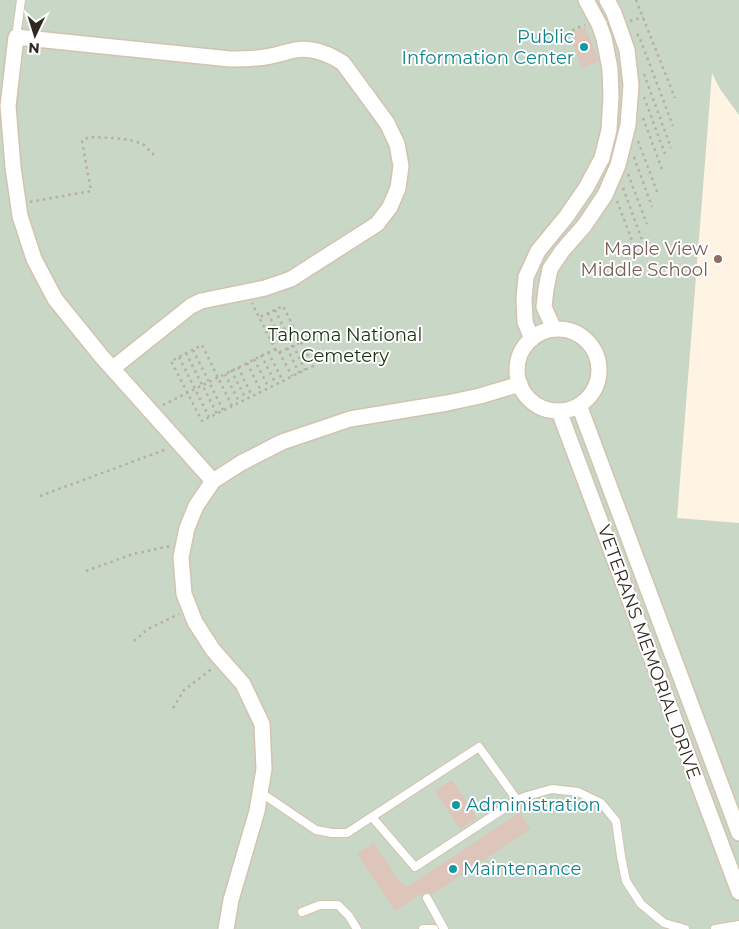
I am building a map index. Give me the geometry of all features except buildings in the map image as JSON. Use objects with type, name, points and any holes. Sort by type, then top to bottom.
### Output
[{"type":"street","points":[[532,339],[525,322],[526,276],[538,251],[566,217],[586,188],[602,158],[609,130],[610,70],[604,38],[586,0]]},
{"type":"street","points":[[554,329],[544,306],[550,269],[562,251],[584,226],[604,195],[619,161],[628,125],[635,114],[627,50],[614,13],[607,0]]},
{"type":"street","points":[[113,368],[191,306],[201,302],[265,288],[291,279],[377,224],[390,207],[398,188],[401,166],[397,144],[387,122],[343,63],[324,53],[310,49],[266,57],[230,59],[16,37],[8,106],[13,167],[20,216],[34,259],[55,300],[113,368],[150,411],[213,481]]},
{"type":"street","points":[[554,329],[575,333],[584,339],[592,347],[597,357],[599,368],[594,389],[588,398],[579,405],[559,411],[538,405],[527,396],[518,376],[519,360],[522,352],[532,339],[542,332],[554,329]]},
{"type":"street","points":[[226,929],[231,900],[257,810],[264,769],[262,724],[243,684],[213,650],[195,622],[184,594],[181,557],[187,528],[196,506],[213,481],[241,462],[282,442],[350,419],[447,403],[480,396],[520,384]]},
{"type":"street","name":"VETERANS MEMORIAL DRIVE","points":[[579,405],[739,833]]},
{"type":"street","name":"VETERANS MEMORIAL DRIVE","points":[[559,411],[739,892]]},
{"type":"lane","points":[[16,37],[21,0]]},
{"type":"lane","points":[[260,792],[316,830],[347,833],[479,747],[517,800]]},
{"type":"lane","points":[[372,817],[415,867],[517,800],[552,790],[578,792],[602,803],[616,821],[626,881],[641,904],[664,923],[685,929]]},
{"type":"lane","points":[[427,898],[444,929]]},
{"type":"lane","points":[[302,912],[320,905],[338,905],[349,916],[356,929]]},
{"type":"lane","points":[[716,929],[739,925]]},
{"type":"lane","points":[[423,929],[434,929]]},
{"type":"path","points":[[636,0],[674,98]]},
{"type":"path","points":[[628,22],[643,17]]},
{"type":"path","points":[[556,41],[576,28],[588,24]]},
{"type":"path","points":[[631,30],[639,36],[673,126]]},
{"type":"path","points":[[641,67],[671,148]]},
{"type":"path","points":[[643,93],[665,154]]},
{"type":"path","points":[[635,114],[663,172]]},
{"type":"path","points":[[635,114],[658,194]]},
{"type":"path","points":[[626,135],[652,207]]},
{"type":"path","points":[[18,204],[92,191],[82,141],[89,137],[130,140],[143,144],[156,157]]},
{"type":"path","points":[[619,161],[647,224]]},
{"type":"path","points":[[619,161],[642,240]]},
{"type":"path","points":[[610,183],[636,251]]},
{"type":"path","points":[[247,292],[275,349],[279,352],[292,376]]},
{"type":"path","points":[[232,406],[202,345],[171,361],[202,421],[313,366],[283,306],[260,317]]},
{"type":"path","points":[[274,310],[288,336]]},
{"type":"path","points":[[268,313],[281,340]]},
{"type":"path","points":[[273,344],[296,332]]},
{"type":"path","points":[[279,352],[300,342]]},
{"type":"path","points":[[292,346],[305,370]]},
{"type":"path","points":[[287,348],[299,373]]},
{"type":"path","points":[[150,411],[275,349]]},
{"type":"path","points":[[193,350],[223,410]]},
{"type":"path","points":[[268,352],[283,381]]},
{"type":"path","points":[[186,353],[217,414]]},
{"type":"path","points":[[261,355],[276,384]]},
{"type":"path","points":[[179,357],[209,417]]},
{"type":"path","points":[[254,359],[268,388]]},
{"type":"path","points":[[247,363],[261,391]]},
{"type":"path","points":[[238,367],[252,396]]},
{"type":"path","points":[[231,370],[246,399]]},
{"type":"path","points":[[224,374],[239,402]]},
{"type":"path","points":[[40,496],[180,444]]},
{"type":"path","points":[[86,570],[133,554],[184,544]]},
{"type":"path","points":[[134,641],[148,629],[190,608]]},
{"type":"path","points":[[173,708],[184,690],[222,661]]},
{"type":"green space","name":"Tahoma National Cemetery","points":[[0,0],[739,0],[739,115],[720,89],[712,73],[677,518],[739,523],[739,929],[0,929]]},
{"type":"place","name":"Public Information Center","points":[[584,47]]},
{"type":"place","name":"Maple View Middle School","points":[[718,259]]},
{"type":"place","name":"Administration","points":[[456,805]]},
{"type":"place","name":"Maintenance","points":[[453,869]]}]
